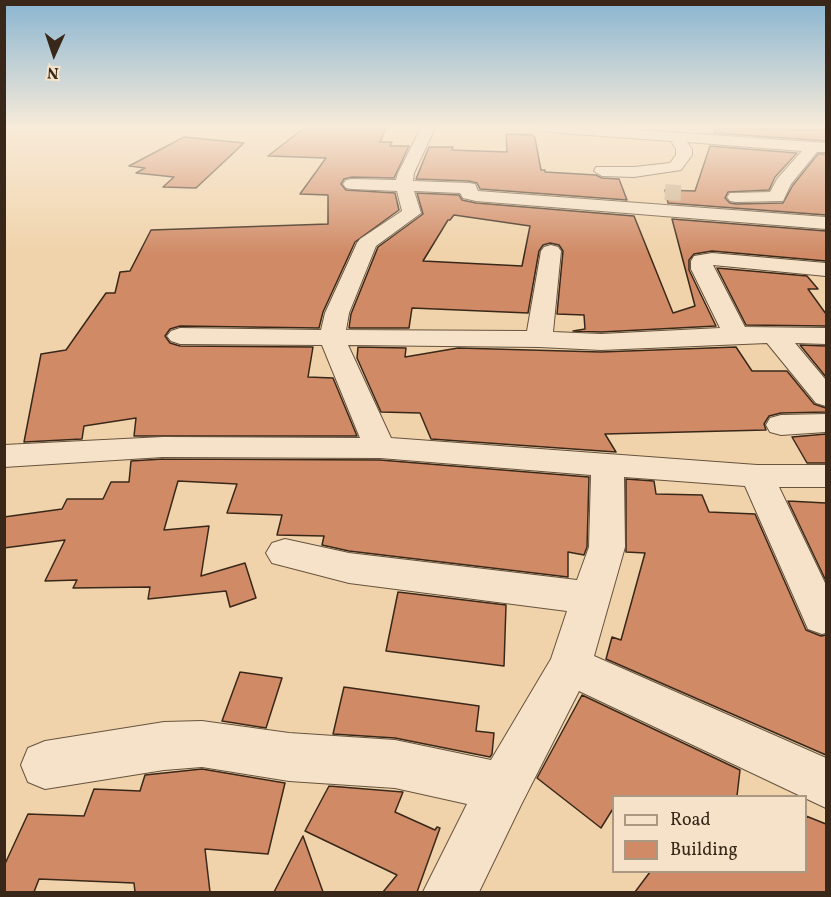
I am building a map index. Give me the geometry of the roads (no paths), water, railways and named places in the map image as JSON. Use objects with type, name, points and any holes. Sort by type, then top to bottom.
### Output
[{"type":"street","points":[[380,448],[332,337],[337,313],[367,243],[412,213],[405,186],[408,170]]},
{"type":"street","points":[[602,171],[652,170]]},
{"type":"street","points":[[714,195],[768,199],[777,197],[783,183],[797,170]]},
{"type":"street","points":[[352,184],[469,188],[469,194],[476,195],[826,223]]},
{"type":"street","points":[[564,186],[609,189]]},
{"type":"street","points":[[539,339],[551,251]]},
{"type":"street","points":[[736,335],[702,269],[702,261],[712,259],[826,270]]},
{"type":"street","points":[[180,336],[539,339],[601,342],[736,335],[826,336]]},
{"type":"street","points":[[776,337],[826,397]]},
{"type":"street","points":[[781,425],[826,423]]},
{"type":"street","points":[[4,456],[163,447],[380,448],[757,476],[826,476]]},
{"type":"street","points":[[451,892],[503,787],[570,666],[606,547],[607,465]]},
{"type":"street","points":[[757,476],[822,617]]},
{"type":"street","points":[[285,553],[349,568],[591,597]]},
{"type":"street","points":[[570,666],[826,783]]},
{"type":"street","points":[[45,765],[164,746],[201,744],[289,757],[394,764],[503,787]]},
{"type":"tunnel","points":[[665,192],[682,193]]}]
